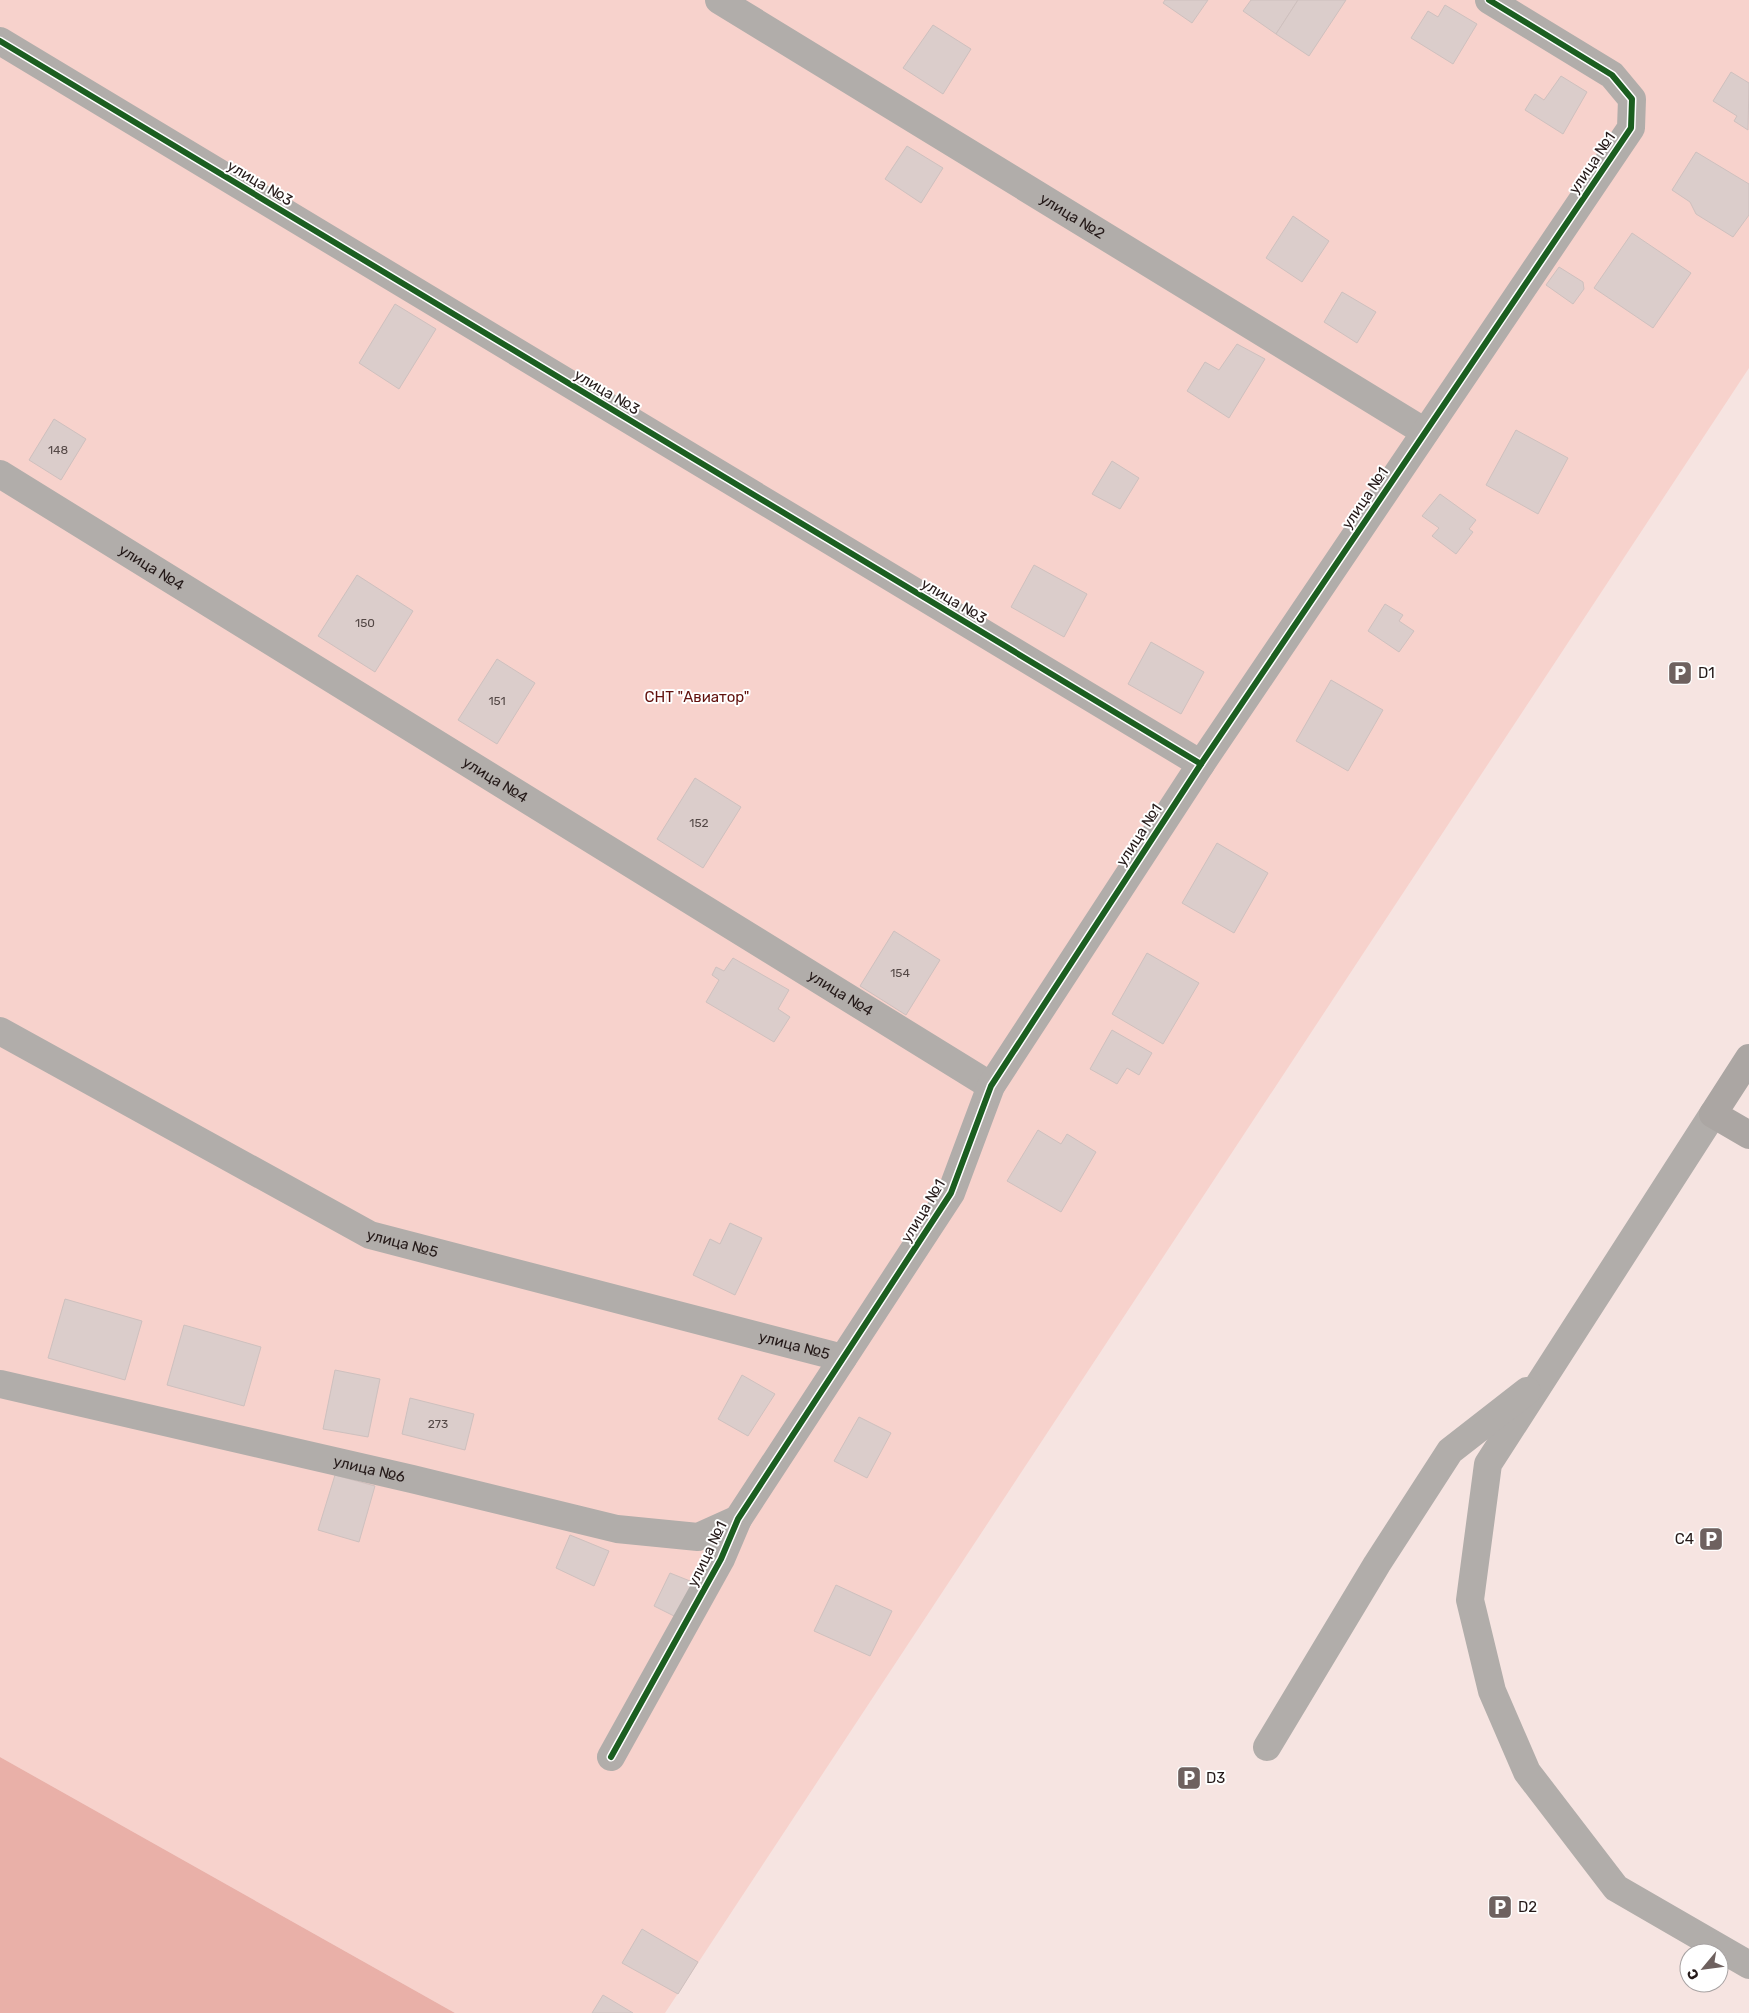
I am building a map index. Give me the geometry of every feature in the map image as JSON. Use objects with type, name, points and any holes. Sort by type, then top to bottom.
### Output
[{"type":"main road","points":[[1749,1058],[1713,1114],[1749,1135]]},
{"type":"street","name":"улица №2","points":[[719,0],[1425,432]]},
{"type":"street","name":"улица №1","points":[[611,1757],[721,1559],[738,1520],[951,1193],[991,1086],[1200,764],[1631,128],[1632,99],[1612,75],[1489,0]]},
{"type":"street","name":"улица №3","points":[[0,41],[1200,764]]},
{"type":"street","name":"улица №4","points":[[0,474],[991,1086]]},
{"type":"street","name":"улица №5","points":[[0,1031],[370,1235],[843,1358]]},
{"type":"street","points":[[1713,1114],[1488,1464],[1470,1600],[1492,1691],[1527,1772],[1616,1888],[1749,1964]]},
{"type":"street","points":[[1266,1747],[1377,1564],[1450,1451],[1544,1378]]},
{"type":"street","name":"улица №6","points":[[0,1384],[412,1478],[617,1529],[698,1537],[738,1520]]},
{"type":"green space","name":"СНТ \"Авиатор\"","points":[[0,0],[1749,0],[1749,368],[665,2013],[455,2013],[0,1757]]},
{"type":"shaded area","points":[[0,1757],[455,2013],[0,2013]]},
{"type":"building","points":[[1165,0],[1208,0],[1192,23],[1163,3]]},
{"type":"building","points":[[1251,0],[1298,0],[1276,34],[1243,11]]},
{"type":"building","points":[[1298,0],[1346,0],[1309,56],[1276,34]]},
{"type":"building","points":[[1445,5],[1477,24],[1453,64],[1411,38],[1428,11],[1438,17]]},
{"type":"building","points":[[933,25],[971,49],[943,94],[903,68]]},
{"type":"building","points":[[1731,72],[1749,83],[1748,130],[1734,121],[1737,116],[1713,101]]},
{"type":"building","points":[[1561,76],[1587,92],[1563,134],[1525,110],[1535,94],[1544,100]]},
{"type":"building","points":[[907,146],[943,168],[921,203],[885,179]]},
{"type":"building","points":[[1696,152],[1749,184],[1749,215],[1733,237],[1696,214],[1690,202],[1672,190]]},
{"type":"building","points":[[1293,216],[1329,241],[1302,282],[1266,258]]},
{"type":"building","points":[[1632,233],[1691,273],[1653,328],[1594,288]]},
{"type":"building","points":[[1559,267],[1583,282],[1584,289],[1573,304],[1546,285]]},
{"type":"building","points":[[1342,292],[1376,312],[1357,343],[1324,322]]},
{"type":"building","points":[[395,304],[436,329],[399,389],[359,363]]},
{"type":"building","points":[[1237,344],[1265,359],[1229,418],[1187,391],[1205,362],[1219,370]]},
{"type":"building","points":[[54,419],[86,439],[61,480],[29,460]]},
{"type":"building","points":[[1516,430],[1568,458],[1538,514],[1486,485]]},
{"type":"building","points":[[1112,461],[1139,478],[1120,509],[1092,494]]},
{"type":"building","points":[[1440,494],[1476,520],[1469,529],[1473,532],[1456,554],[1432,536],[1439,528],[1422,516]]},
{"type":"building","points":[[1034,565],[1087,594],[1064,637],[1011,607]]},
{"type":"building","points":[[357,575],[413,611],[375,672],[318,636]]},
{"type":"building","points":[[1385,604],[1403,615],[1399,621],[1414,631],[1399,652],[1368,631]]},
{"type":"building","points":[[1151,642],[1204,672],[1181,714],[1128,684]]},
{"type":"building","points":[[497,659],[535,683],[497,744],[458,720]]},
{"type":"building","points":[[1331,680],[1383,710],[1348,771],[1296,741]]},
{"type":"building","points":[[695,778],[741,807],[703,868],[657,839]]},
{"type":"building","points":[[1217,843],[1268,873],[1234,933],[1182,903]]},
{"type":"building","points":[[894,931],[940,960],[906,1015],[860,986]]},
{"type":"building","points":[[1147,953],[1199,983],[1163,1044],[1112,1014]]},
{"type":"building","points":[[733,958],[789,990],[778,1009],[790,1017],[774,1042],[706,1002],[719,980],[712,975],[716,967],[724,971]]},
{"type":"building","points":[[1112,1030],[1152,1053],[1139,1075],[1127,1068],[1117,1084],[1090,1069]]},
{"type":"building","points":[[1038,1130],[1061,1144],[1067,1134],[1096,1152],[1061,1212],[1007,1181]]},
{"type":"building","points":[[730,1223],[762,1238],[735,1295],[693,1275],[710,1239],[720,1244]]},
{"type":"building","points":[[65,1299],[142,1321],[125,1380],[48,1358]]},
{"type":"building","points":[[184,1325],[261,1347],[244,1406],[167,1385]]},
{"type":"building","points":[[335,1370],[380,1379],[368,1437],[323,1429]]},
{"type":"building","points":[[742,1375],[775,1394],[748,1436],[718,1419]]},
{"type":"building","points":[[410,1398],[474,1414],[465,1450],[402,1434]]},
{"type":"building","points":[[859,1417],[891,1433],[867,1478],[834,1461]]},
{"type":"building","points":[[335,1475],[375,1486],[359,1542],[318,1530]]},
{"type":"building","points":[[570,1535],[609,1551],[594,1586],[556,1568]]},
{"type":"building","points":[[670,1573],[700,1585],[684,1621],[654,1606]]},
{"type":"building","points":[[836,1585],[892,1611],[870,1656],[814,1631]]},
{"type":"building","points":[[642,1929],[698,1962],[678,1994],[622,1963]]},
{"type":"building","points":[[603,1995],[633,2013],[592,2013]]},
{"type":"cycle path","points":[[611,1757],[721,1559],[738,1519],[951,1193],[991,1086],[1201,764],[1631,128],[1632,99],[1612,75],[1489,0]]},
{"type":"cycle path","points":[[0,41],[1201,764]]},
{"type":"place","name":"D1","points":[[1680,673]]},
{"type":"place","name":"C4","points":[[1711,1539]]},
{"type":"place","name":"D3","points":[[1189,1778]]},
{"type":"place","name":"D2","points":[[1500,1907]]}]
